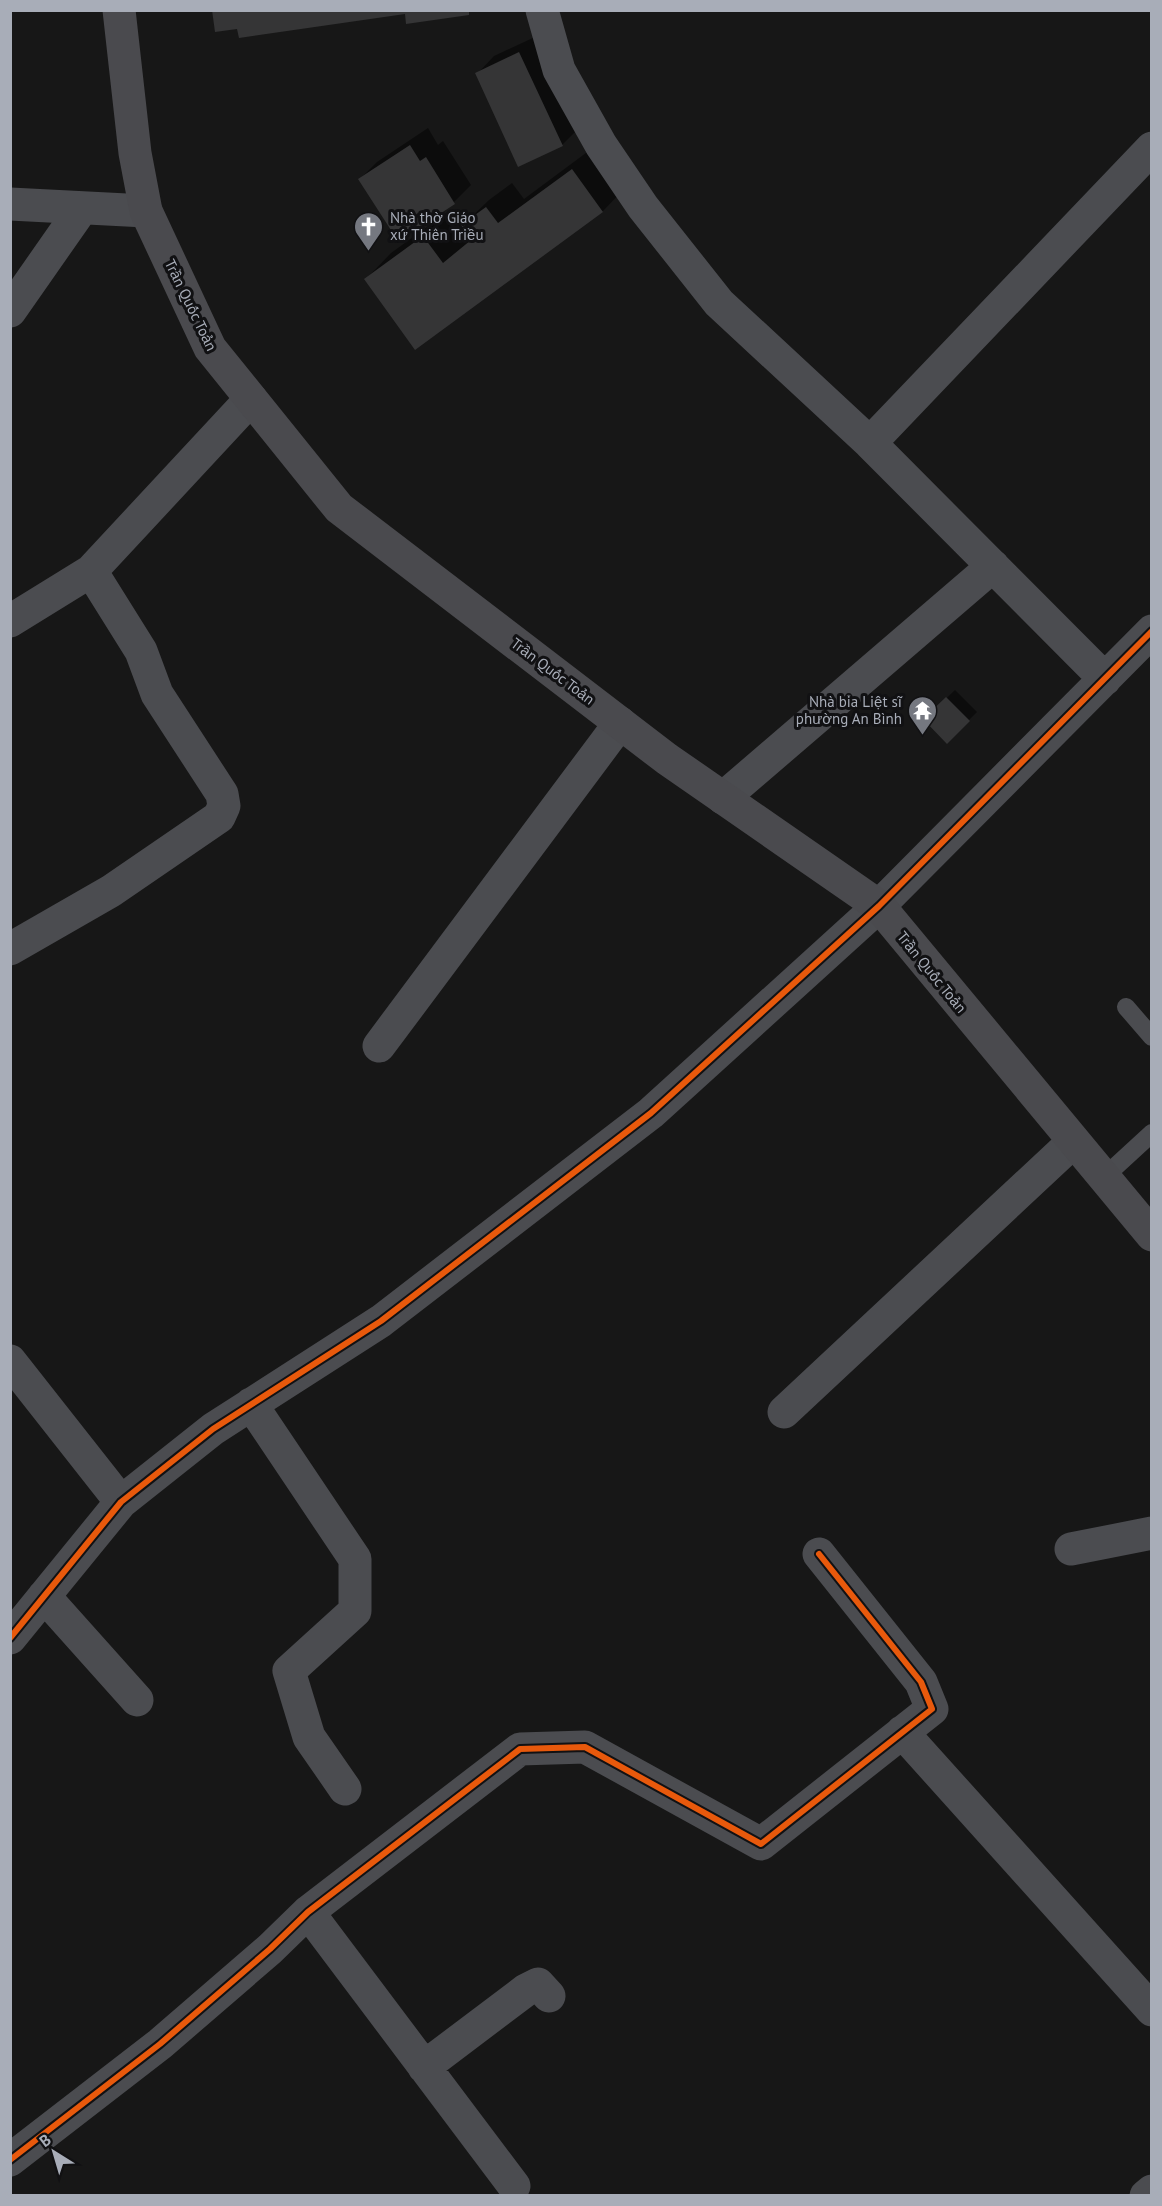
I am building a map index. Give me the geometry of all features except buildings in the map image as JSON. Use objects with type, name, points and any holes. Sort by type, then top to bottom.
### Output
[{"type":"main road","name":"Trần Quốc Toản","points":[[119,10],[135,153],[146,211],[210,348],[339,507],[620,723],[723,798],[879,906],[1102,1178],[1152,1235]]},
{"type":"street","points":[[542,10],[559,70],[601,146],[643,207],[719,303],[870,443],[1105,679]]},
{"type":"street","points":[[870,443],[1152,148]]},
{"type":"street","points":[[10,204],[146,211]]},
{"type":"street","points":[[10,311],[82,208]]},
{"type":"street","points":[[10,621],[91,571],[251,399]]},
{"type":"street","points":[[723,798],[993,566]]},
{"type":"street","points":[[10,949],[111,891],[219,817],[224,806],[222,794],[157,694],[141,651],[91,571]]},
{"type":"street","points":[[10,1638],[121,1502],[213,1430],[381,1321],[651,1113],[879,906],[1152,632]]},
{"type":"street","points":[[379,1046],[620,723]]},
{"type":"street","points":[[784,1412],[1073,1142]]},
{"type":"street","points":[[10,1360],[121,1502]]},
{"type":"street","points":[[10,1379],[40,1401]]},
{"type":"street","points":[[252,1404],[355,1559],[355,1611],[289,1671],[309,1737],[345,1789]]},
{"type":"street","points":[[1071,1549],[1152,1533]]},
{"type":"street","points":[[10,2160],[160,2044],[270,1949],[308,1912],[520,1749],[585,1747],[761,1844],[932,1709],[927,1693],[819,1554]]},
{"type":"street","points":[[44,1596],[137,1700]]},
{"type":"street","points":[[902,1732],[1152,2010]]},
{"type":"street","points":[[308,1912],[514,2186]]},
{"type":"street","points":[[424,2067],[526,1990],[538,1984],[549,1996]]},
{"type":"street","points":[[1146,2196],[1152,2192]]},
{"type":"lane","points":[[1126,1007],[1152,1037]]},
{"type":"lane","points":[[1102,1178],[1152,1133]]},
{"type":"cycle path","points":[[10,1638],[121,1502],[213,1429],[381,1321],[651,1113],[879,906],[1152,631]]},
{"type":"cycle path","points":[[10,2160],[160,2044],[270,1949],[308,1912],[520,1749],[585,1747],[761,1844],[932,1709],[921,1682],[819,1554]]},
{"type":"place","name":"Nhà thờ Giáo xứ Thiên Triều","points":[[369,252]]},
{"type":"place","name":"Nhà bia Liệt sĩ phường An Bình","points":[[923,736]]}]
